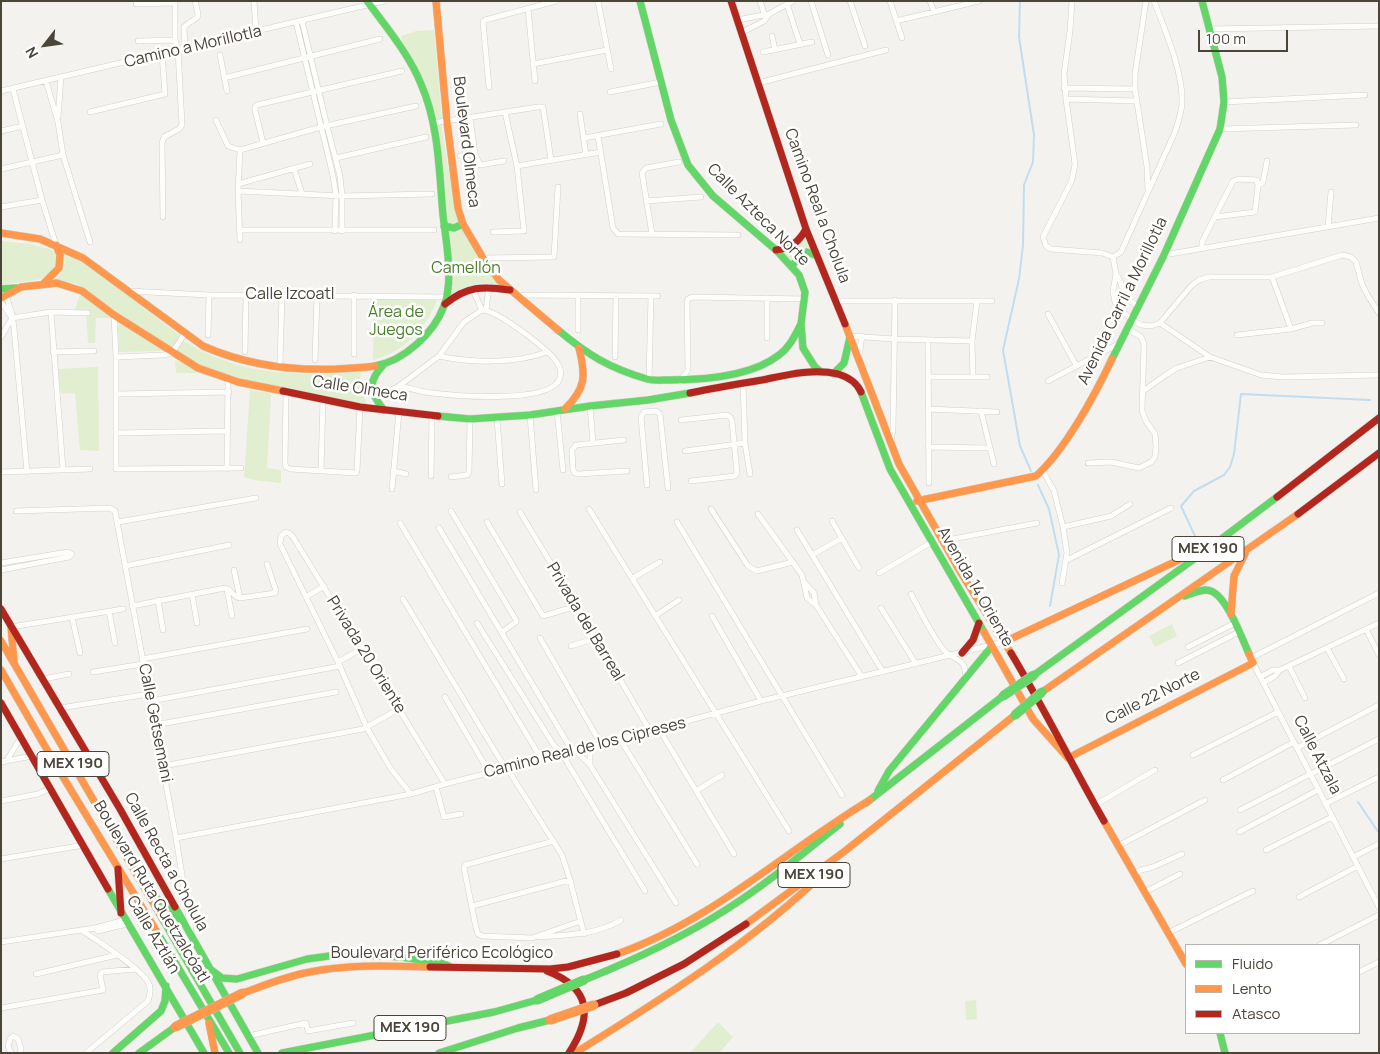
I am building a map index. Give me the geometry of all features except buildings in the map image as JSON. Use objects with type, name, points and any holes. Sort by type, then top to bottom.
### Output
[{"type":"main road","name":"Boulevard Olmeca","points":[[436,1],[456,197],[463,224],[482,258],[499,280],[513,293],[579,348],[602,363],[650,380],[680,381],[726,376],[759,366],[778,356],[788,347],[801,324]]},
{"type":"main road","name":"Calle Azteca Norte","points":[[640,1],[661,82],[680,146],[688,165],[713,196],[792,266],[802,282],[805,299],[801,324],[803,348],[815,367],[820,371]]},
{"type":"main road","name":"Camino Real a Cholula","points":[[731,1],[815,255],[858,355],[876,420]]},
{"type":"main road","name":"Avenida Carril a Morillotla","points":[[1043,471],[1073,429],[1122,342],[1164,255],[1220,129],[1224,102],[1222,76],[1202,1]]},
{"type":"main road","points":[[368,3],[411,64],[421,83],[433,123],[437,195],[444,226],[448,299],[472,288],[489,287],[513,293]]},
{"type":"main road","points":[[437,195],[456,197]]},
{"type":"main road","points":[[444,226],[452,229],[463,224]]},
{"type":"main road","points":[[776,250],[796,245],[801,240],[806,229]]},
{"type":"main road","name":"Calle Olmeca","points":[[1,233],[40,239],[83,258],[203,346],[220,354],[258,366],[315,370],[384,364],[419,341],[435,322],[448,299]]},
{"type":"main road","points":[[42,284],[59,268],[60,255],[56,245]]},
{"type":"main road","points":[[792,266],[795,258],[801,253],[808,251],[815,255]]},
{"type":"main road","name":"Calle Olmeca","points":[[3,294],[21,287],[57,283],[82,290],[114,315],[198,368],[238,382],[286,392],[384,410],[432,416],[470,419],[530,416],[590,406],[648,400],[820,371]]},
{"type":"main road","points":[[835,372],[844,363],[850,336]]},
{"type":"main road","points":[[561,410],[577,398],[584,385],[585,372],[579,348]]},
{"type":"main road","points":[[384,364],[374,376],[371,386],[373,396],[384,410]]},
{"type":"main road","points":[[820,371],[835,372],[856,383],[876,420]]},
{"type":"main road","name":"MEX 190","points":[[1212,546],[1379,418]]},
{"type":"main road","name":"Avenida 14 Oriente","points":[[876,420],[919,501],[937,542]]},
{"type":"main road","name":"Avenida 14 Oriente","points":[[876,420],[890,469],[909,503],[1004,642],[1044,709],[1094,805],[1185,962]]},
{"type":"main road","name":"MEX 190","points":[[439,1053],[594,1005],[657,978],[692,960],[749,922],[845,852],[1042,692],[1282,527],[1379,454]]},
{"type":"main road","points":[[909,503],[1030,478],[1043,471]]},
{"type":"main road","points":[[1004,642],[1166,564],[1212,546]]},
{"type":"main road","name":"Boulevard Periférico Ecológico","points":[[282,1053],[494,1012],[537,1000],[657,948],[712,919],[764,884],[1004,696],[1212,546]]},
{"type":"main road","name":"Calle Atzala","points":[[1235,623],[1230,594],[1232,578],[1237,565],[1248,550]]},
{"type":"main road","name":"Avenida 14 Oriente","points":[[957,575],[979,623],[1033,719],[1068,758]]},
{"type":"main road","name":"Calle Atzala","points":[[1177,599],[1202,590],[1217,594],[1235,623],[1252,660]]},
{"type":"main road","name":"Calle Recta a Cholula","points":[[1,609],[120,809],[258,1053]]},
{"type":"main road","points":[[962,653],[973,640],[979,623]]},
{"type":"main road","points":[[11,627],[14,663]]},
{"type":"main road","name":"Calle Recta a Cholula","points":[[1,641],[240,1053]]},
{"type":"main road","points":[[873,797],[889,771],[992,646]]},
{"type":"main road","name":"Calle 22 Norte","points":[[1068,758],[1252,660]]},
{"type":"main road","name":"Boulevard Ruta Quetzalcóatl","points":[[1,670],[33,727],[178,965],[229,1053]]},
{"type":"main road","name":"Calle Aztlán","points":[[1,703],[84,845],[124,919],[166,986],[204,1053]]},
{"type":"main road","name":"Boulevard Periférico Ecológico","points":[[139,1053],[175,1027],[243,993],[282,979],[319,970],[366,967],[537,970],[566,968],[594,962],[627,951],[655,939],[726,897],[836,820],[873,797]]},
{"type":"main road","points":[[575,1053],[679,988],[742,943],[807,890],[845,852]]},
{"type":"main road","points":[[117,867],[124,919]]},
{"type":"main road","points":[[144,888],[184,924]]},
{"type":"main road","points":[[210,969],[222,978],[237,979],[307,959],[356,954],[423,960],[459,969]]},
{"type":"main road","points":[[537,970],[564,978],[573,986],[582,1000],[585,1013],[584,1025],[569,1053]]},
{"type":"main road","points":[[113,1053],[161,1011],[165,1001],[166,986]]},
{"type":"main road","points":[[208,1016],[215,1053]]},
{"type":"main road","points":[[1220,1034],[1225,1053]]},
{"type":"street","points":[[185,48],[184,27],[198,18],[195,1]]},
{"type":"street","points":[[254,1],[256,32]]},
{"type":"street","name":"Camino a Morillotla","points":[[1,91],[302,21],[368,3],[384,1]]},
{"type":"street","points":[[488,88],[483,22],[487,18],[556,1]]},
{"type":"street","points":[[598,1],[611,69]]},
{"type":"street","points":[[760,1],[766,16]]},
{"type":"street","points":[[741,33],[759,24],[766,16],[793,1]]},
{"type":"street","points":[[811,1],[828,54]]},
{"type":"street","points":[[850,1],[865,46]]},
{"type":"street","points":[[890,1],[902,38]]},
{"type":"street","points":[[930,1],[934,12]]},
{"type":"street","points":[[896,21],[968,2],[979,1]]},
{"type":"street","points":[[1072,1],[1064,88],[1075,164],[1072,180],[1043,237],[1044,242],[1051,249],[1102,252],[1113,257]]},
{"type":"street","points":[[1146,1],[1135,74],[1135,89],[1147,167],[1148,193]]},
{"type":"street","points":[[1113,257],[1121,252],[1175,132],[1181,113],[1182,101],[1179,76],[1154,1]]},
{"type":"street","points":[[136,4],[175,2],[175,40],[178,50],[182,125],[179,129],[164,137],[162,143],[163,217]]},
{"type":"street","points":[[787,4],[800,44]]},
{"type":"street","points":[[528,9],[535,80]]},
{"type":"street","points":[[756,16],[759,24]]},
{"type":"street","points":[[737,20],[766,16]]},
{"type":"street","points":[[302,21],[333,176],[339,196],[342,231]]},
{"type":"street","points":[[296,22],[308,57]]},
{"type":"street","points":[[1209,30],[1379,26]]},
{"type":"street","points":[[772,36],[775,50]]},
{"type":"street","points":[[224,78],[380,39]]},
{"type":"street","points":[[138,41],[175,40]]},
{"type":"street","points":[[763,52],[812,42]]},
{"type":"street","points":[[533,64],[607,50]]},
{"type":"street","points":[[758,83],[886,50]]},
{"type":"street","points":[[90,112],[165,94],[162,54]]},
{"type":"street","points":[[220,55],[226,91]]},
{"type":"street","points":[[263,143],[255,107],[257,105],[402,71]]},
{"type":"street","points":[[58,122],[61,78]]},
{"type":"street","points":[[46,81],[58,122],[63,155],[90,242]]},
{"type":"street","points":[[610,92],[661,82]]},
{"type":"street","points":[[1064,88],[1135,89]]},
{"type":"street","points":[[12,89],[56,245]]},
{"type":"street","points":[[1224,102],[1365,95]]},
{"type":"street","points":[[1066,99],[1137,101]]},
{"type":"street","points":[[216,120],[228,146],[240,150],[324,127],[416,106]]},
{"type":"street","points":[[433,123],[538,107],[543,108],[551,160]]},
{"type":"street","points":[[493,232],[524,231],[517,166],[505,112]]},
{"type":"street","points":[[580,114],[586,155]]},
{"type":"street","points":[[470,118],[475,154],[480,165],[504,161]]},
{"type":"street","points":[[584,138],[661,124]]},
{"type":"street","points":[[1220,129],[1356,125]]},
{"type":"street","points":[[1,131],[23,126]]},
{"type":"street","points":[[324,127],[336,158],[340,176],[336,231]]},
{"type":"street","points":[[598,136],[615,232],[618,234],[738,235]]},
{"type":"street","points":[[336,158],[426,137]]},
{"type":"street","points":[[240,150],[238,184],[240,240]]},
{"type":"street","points":[[517,166],[601,152]]},
{"type":"street","points":[[460,156],[475,154]]},
{"type":"street","points":[[1,169],[63,155]]},
{"type":"street","points":[[1258,186],[1263,182],[1267,161]]},
{"type":"street","points":[[652,234],[642,172],[643,170],[679,162]]},
{"type":"street","points":[[238,184],[310,164]]},
{"type":"street","points":[[294,168],[302,194]]},
{"type":"street","points":[[1202,247],[1202,242],[1214,217],[1235,179],[1257,180],[1255,212],[1214,217]]},
{"type":"street","points":[[482,258],[554,257],[558,187]]},
{"type":"street","points":[[238,191],[339,196],[437,195]]},
{"type":"street","points":[[1328,227],[1331,192]]},
{"type":"street","points":[[646,201],[701,197]]},
{"type":"street","points":[[1,207],[42,200]]},
{"type":"street","points":[[1164,255],[1379,218]]},
{"type":"street","points":[[240,230],[434,230]]},
{"type":"street","points":[[1113,257],[1116,274],[1113,291],[1115,302],[1132,320],[1141,325],[1146,326],[1160,323],[1191,286],[1199,280],[1209,277],[1272,277],[1342,255],[1351,257],[1356,262],[1362,284],[1379,313]]},
{"type":"street","points":[[1116,274],[1120,280],[1124,297],[1139,306]]},
{"type":"street","points":[[1272,277],[1291,329]]},
{"type":"street","points":[[385,394],[439,356],[464,322],[484,310],[489,287]]},
{"type":"street","points":[[398,386],[430,393],[481,396],[541,392],[559,381],[561,374],[558,364],[547,352],[500,316],[484,310],[472,288]]},
{"type":"street","name":"Calle Izcoatl","points":[[127,291],[209,295],[354,295],[448,299]]},
{"type":"street","points":[[513,293],[578,296],[658,296]]},
{"type":"street","points":[[3,294],[12,318]]},
{"type":"street","points":[[3,294],[12,314],[14,328],[27,472]]},
{"type":"street","points":[[244,352],[246,294]]},
{"type":"street","points":[[280,363],[282,294]]},
{"type":"street","points":[[208,335],[209,295]]},
{"type":"street","points":[[315,360],[317,295]]},
{"type":"street","points":[[354,295],[354,354]]},
{"type":"street","points":[[578,296],[578,330]]},
{"type":"street","points":[[615,356],[616,296]]},
{"type":"street","points":[[650,380],[651,296]]},
{"type":"street","points":[[680,381],[688,370],[688,299],[692,297],[805,299]]},
{"type":"street","points":[[767,298],[767,338]]},
{"type":"street","points":[[835,300],[992,301]]},
{"type":"street","points":[[890,444],[893,429],[896,300]]},
{"type":"street","points":[[973,377],[972,340],[977,301]]},
{"type":"street","points":[[12,318],[51,312],[88,313]]},
{"type":"street","points":[[51,312],[63,470]]},
{"type":"street","points":[[1048,314],[1076,365]]},
{"type":"street","points":[[114,315],[116,469],[242,468]]},
{"type":"street","points":[[1,337],[12,318]]},
{"type":"street","points":[[1160,323],[1210,357],[1261,375],[1283,377],[1379,375]]},
{"type":"street","points":[[1236,335],[1291,329],[1312,323],[1322,323]]},
{"type":"street","points":[[1088,463],[1111,462],[1139,468],[1155,458],[1155,434],[1142,411],[1144,344],[1140,337],[1128,330]]},
{"type":"street","points":[[116,357],[172,353],[185,333]]},
{"type":"street","points":[[850,336],[894,339],[972,340]]},
{"type":"street","points":[[858,355],[862,336]]},
{"type":"street","points":[[928,340],[929,483]]},
{"type":"street","points":[[1048,381],[1122,342]]},
{"type":"street","points":[[53,352],[94,351]]},
{"type":"street","points":[[439,356],[458,360],[496,361],[535,356],[547,352]]},
{"type":"street","points":[[1142,392],[1167,374],[1210,357]]},
{"type":"street","points":[[929,377],[987,377]]},
{"type":"street","points":[[227,469],[228,378]]},
{"type":"street","points":[[743,384],[745,443],[750,474]]},
{"type":"street","points":[[116,394],[229,392]]},
{"type":"street","points":[[286,392],[285,464],[290,469],[356,473],[360,406]]},
{"type":"street","points":[[321,471],[323,399]]},
{"type":"street","points":[[648,400],[650,412]]},
{"type":"street","points":[[590,406],[593,443]]},
{"type":"street","points":[[928,409],[997,412]]},
{"type":"street","points":[[561,410],[563,470]]},
{"type":"street","points":[[648,485],[641,417],[644,412],[656,411],[660,414],[668,488]]},
{"type":"street","points":[[981,411],[994,464]]},
{"type":"street","points":[[392,489],[398,412]]},
{"type":"street","points":[[681,420],[727,415],[730,416],[732,421],[737,473],[735,476],[691,481]]},
{"type":"street","points":[[431,476],[432,416]]},
{"type":"street","points":[[530,416],[536,490]]},
{"type":"street","points":[[496,418],[502,484]]},
{"type":"street","points":[[451,477],[467,475],[469,472],[470,419]]},
{"type":"street","points":[[116,433],[226,431]]},
{"type":"street","points":[[624,440],[573,446],[573,470],[578,474],[626,471]]},
{"type":"street","points":[[684,451],[745,443]]},
{"type":"street","points":[[928,447],[990,448]]},
{"type":"street","points":[[1,472],[90,469]]},
{"type":"street","points":[[393,471],[406,474]]},
{"type":"street","points":[[1043,471],[1054,491],[1068,553],[1062,582]]},
{"type":"street","points":[[118,522],[256,498]]},
{"type":"street","points":[[1063,527],[1111,516],[1130,504]]},
{"type":"street","points":[[1067,560],[1171,508]]},
{"type":"street","name":"Calle Getsemani","points":[[16,512],[113,509],[118,522],[163,766],[192,939]]},
{"type":"street","points":[[589,509],[790,831]]},
{"type":"street","points":[[711,509],[748,566],[752,569],[757,571],[793,562]]},
{"type":"street","points":[[451,511],[516,620],[516,622],[502,632]]},
{"type":"street","name":"Privada del Barreal","points":[[520,512],[650,731]]},
{"type":"street","points":[[758,514],[802,574],[807,598],[816,605],[862,677]]},
{"type":"street","points":[[832,520],[860,568]]},
{"type":"street","points":[[487,522],[543,616],[577,606]]},
{"type":"street","points":[[677,522],[842,794]]},
{"type":"street","points":[[400,523],[542,760]]},
{"type":"street","points":[[879,573],[937,542],[1037,523]]},
{"type":"street","points":[[439,528],[575,751],[590,765],[676,903]]},
{"type":"street","points":[[797,530],[882,672]]},
{"type":"street","name":"Privada 20 Oriente","points":[[306,597],[280,544],[279,539],[283,534],[290,533],[293,536],[445,784]]},
{"type":"street","points":[[812,555],[842,538]]},
{"type":"street","points":[[125,566],[229,545]]},
{"type":"street","points":[[1,563],[68,552],[72,554],[68,557],[1,570]]},
{"type":"street","points":[[633,578],[660,562]]},
{"type":"street","points":[[132,606],[227,589],[240,598],[275,593],[267,564]]},
{"type":"street","points":[[234,570],[240,598]]},
{"type":"street","points":[[805,583],[814,593],[816,605]]},
{"type":"street","points":[[324,586],[306,597],[339,664],[367,728],[390,768],[411,794]]},
{"type":"street","points":[[227,589],[232,616]]},
{"type":"street","points":[[1252,660],[1379,593]]},
{"type":"street","points":[[192,594],[197,624]]},
{"type":"street","points":[[911,594],[943,648],[964,666],[965,678]]},
{"type":"street","points":[[158,600],[163,630]]},
{"type":"street","points":[[403,600],[501,761],[508,768],[554,841],[562,856],[570,880],[584,934]]},
{"type":"street","points":[[656,616],[679,600]]},
{"type":"street","points":[[881,608],[916,664]]},
{"type":"street","points":[[11,627],[123,609]]},
{"type":"street","points":[[109,611],[115,644]]},
{"type":"street","points":[[712,616],[761,701]]},
{"type":"street","points":[[72,617],[80,653]]},
{"type":"street","points":[[476,622],[562,754],[645,891]]},
{"type":"street","points":[[1188,647],[1235,623]]},
{"type":"street","points":[[1178,663],[1235,623]]},
{"type":"street","points":[[1262,680],[1275,676],[1280,670],[1379,623]]},
{"type":"street","points":[[93,672],[307,630]]},
{"type":"street","points":[[1366,630],[1378,653]]},
{"type":"street","points":[[540,638],[601,744]]},
{"type":"street","points":[[571,646],[596,638]]},
{"type":"street","name":"Camino Real de los Cipreses","points":[[176,838],[411,794],[489,772],[590,748],[761,701],[1004,642]]},
{"type":"street","points":[[1326,648],[1344,680]]},
{"type":"street","points":[[151,701],[339,664],[362,649]]},
{"type":"street","name":"Calle Atzala","points":[[1252,660],[1379,907]]},
{"type":"street","points":[[1288,666],[1304,698]]},
{"type":"street","points":[[43,679],[69,674]]},
{"type":"street","points":[[155,725],[336,692]]},
{"type":"street","points":[[60,708],[149,694]]},
{"type":"street","points":[[445,698],[489,772]]},
{"type":"street","points":[[1297,748],[1379,705]]},
{"type":"street","points":[[163,766],[367,728],[399,709]]},
{"type":"street","points":[[1193,756],[1278,712]]},
{"type":"street","points":[[659,729],[734,854]]},
{"type":"street","points":[[4,761],[21,738]]},
{"type":"street","points":[[620,739],[697,864]]},
{"type":"street","points":[[1240,810],[1379,739]]},
{"type":"street","points":[[1223,780],[1294,742]]},
{"type":"street","points":[[590,748],[590,765]]},
{"type":"street","points":[[4,761],[32,756]]},
{"type":"street","points":[[1094,805],[1155,770]]},
{"type":"street","points":[[696,791],[722,775]]},
{"type":"street","points":[[1325,804],[1379,777]]},
{"type":"street","points":[[436,787],[444,817],[461,814]]},
{"type":"street","points":[[1,801],[38,794],[51,788]]},
{"type":"street","points":[[1239,832],[1318,790]]},
{"type":"street","points":[[1118,846],[1205,800]]},
{"type":"street","points":[[1266,850],[1332,817]]},
{"type":"street","points":[[554,841],[465,865],[464,868],[478,934],[482,936],[532,938],[584,934],[611,926],[621,920]]},
{"type":"street","points":[[1353,857],[1379,844]]},
{"type":"street","points":[[1,859],[84,845]]},
{"type":"street","points":[[1134,874],[1182,854]]},
{"type":"street","points":[[1299,897],[1358,866]]},
{"type":"street","points":[[1145,892],[1180,874]]},
{"type":"street","points":[[472,906],[570,880]]},
{"type":"street","points":[[1168,933],[1253,891]]},
{"type":"street","points":[[1322,944],[1379,915]]},
{"type":"street","points":[[1,942],[95,928],[124,919]]},
{"type":"street","points":[[532,938],[581,921]]},
{"type":"street","points":[[82,930],[136,969],[149,982],[151,991],[148,1001],[86,1053]]},
{"type":"street","points":[[36,974],[117,955]]},
{"type":"street","points":[[1360,972],[1379,962]]},
{"type":"street","points":[[1,1008],[103,990],[101,973],[136,969]]},
{"type":"street","points":[[248,1036],[306,1023],[308,1031],[353,1023]]},
{"type":"street","points":[[11,1053],[8,1046],[10,1039],[14,1036],[18,1039],[21,1049],[20,1053]]},
{"type":"green space","points":[[434,30],[442,120],[437,121],[422,78],[401,39],[401,36],[416,31]]},
{"type":"green space","name":"Camellón","points":[[441,123],[460,223],[452,226],[448,224],[436,124]]},
{"type":"green space","name":"Camellón","points":[[461,229],[479,258],[501,286],[475,284],[451,294],[448,231]]},
{"type":"green space","points":[[805,238],[809,248],[800,251],[791,261],[783,253],[792,251]]},
{"type":"green space","points":[[1,241],[30,244],[53,250],[58,264],[49,277],[1,285]]},
{"type":"green space","points":[[64,254],[73,257],[102,276],[178,334],[180,337],[173,348],[170,349],[77,284],[56,280],[64,268]]},
{"type":"green space","points":[[80,294],[110,317],[96,318],[95,343],[88,343],[86,315],[74,313]]},
{"type":"green space","name":"Área de Juegos","points":[[374,299],[437,300],[427,320],[413,338],[395,351],[373,360]]},
{"type":"green space","points":[[119,323],[162,350],[162,351],[119,352]]},
{"type":"green space","points":[[182,341],[203,352],[227,361],[261,370],[313,374],[361,370],[361,390],[367,404],[236,379],[195,366],[175,352]]},
{"type":"green space","points":[[175,361],[226,381],[197,373],[176,373]]},
{"type":"green space","points":[[98,367],[99,451],[80,450],[75,393],[61,394],[58,369]]},
{"type":"green space","points":[[250,390],[270,393],[271,396],[267,468],[281,470],[281,483],[244,477]]},
{"type":"green space","points":[[1172,624],[1177,636],[1155,647],[1149,636]]},
{"type":"green space","points":[[976,1000],[977,1019],[966,1020],[965,1001]]},
{"type":"green space","points":[[718,1022],[733,1037],[719,1053],[690,1053]]},
{"type":"waterway","points":[[1020,1],[1019,37],[1034,135],[1033,162],[1024,185],[1023,245],[1019,279],[1003,350],[1020,446],[1031,471]]},
{"type":"waterway","points":[[1195,536],[1181,506],[1194,491],[1224,475],[1230,467],[1234,454],[1241,394],[1370,400]]},
{"type":"waterway","points":[[1038,485],[1049,509],[1059,555],[1050,606]]},
{"type":"waterway","points":[[1358,802],[1379,833]]},
{"type":"traffic: fast","points":[[367,1],[410,62],[427,100],[435,132],[449,273],[444,306],[433,326],[407,352],[386,363],[375,366]]},
{"type":"traffic: fast","points":[[640,1],[671,120],[688,165],[713,196],[776,250],[799,275],[805,292],[801,324],[803,348],[815,367],[820,371]]},
{"type":"traffic: fast","points":[[1112,359],[1164,255],[1220,129],[1224,102],[1222,77],[1202,1]]},
{"type":"traffic: fast","points":[[444,226],[454,228],[463,224]]},
{"type":"traffic: fast","points":[[792,266],[801,254],[807,252],[815,255]]},
{"type":"traffic: fast","points":[[1,289],[16,288]]},
{"type":"traffic: fast","points":[[558,330],[589,354],[633,375],[650,380],[682,380],[741,373],[768,362],[786,348],[801,324]]},
{"type":"traffic: fast","points":[[835,372],[844,363],[850,337]]},
{"type":"traffic: fast","points":[[384,364],[375,376],[372,387],[375,398],[384,410]]},
{"type":"traffic: fast","points":[[861,392],[890,469],[984,632]]},
{"type":"traffic: fast","points":[[438,416],[470,419],[530,415],[690,393]]},
{"type":"traffic: fast","points":[[1034,675],[1277,497]]},
{"type":"traffic: fast","points":[[1185,596],[1205,590],[1217,595],[1228,609],[1249,654]]},
{"type":"traffic: fast","points":[[878,791],[889,771],[992,646]]},
{"type":"traffic: fast","points":[[1003,696],[1034,675]]},
{"type":"traffic: fast","points":[[1015,715],[1042,692]]},
{"type":"traffic: fast","points":[[866,803],[1003,696]]},
{"type":"traffic: fast","points":[[584,980],[657,948],[710,920],[785,868],[840,824]]},
{"type":"traffic: fast","points":[[108,889],[204,1053]]},
{"type":"traffic: fast","points":[[150,892],[184,923]]},
{"type":"traffic: fast","points":[[175,907],[258,1053]]},
{"type":"traffic: fast","points":[[162,918],[240,1053]]},
{"type":"traffic: fast","points":[[157,932],[229,1053]]},
{"type":"traffic: fast","points":[[210,969],[222,978],[237,979],[307,959],[344,954],[401,957],[449,966]]},
{"type":"traffic: fast","points":[[537,1000],[584,980]]},
{"type":"traffic: fast","points":[[113,1053],[161,1011],[165,1001],[166,986]]},
{"type":"traffic: fast","points":[[282,1053],[494,1012],[537,1000]]},
{"type":"traffic: fast","points":[[439,1053],[550,1020]]},
{"type":"traffic: fast","points":[[139,1053],[175,1027]]},
{"type":"traffic: fast","points":[[1220,1034],[1225,1053]]},
{"type":"traffic: slow","points":[[436,1],[447,122],[458,208],[463,224],[483,258],[499,280],[558,330]]},
{"type":"traffic: slow","points":[[1,233],[40,239],[83,258],[203,346],[219,353],[285,368],[319,369],[375,366]]},
{"type":"traffic: slow","points":[[43,284],[59,268],[60,255],[56,245]]},
{"type":"traffic: slow","points":[[1,298],[21,287],[57,283],[82,291],[114,315],[198,368],[238,382],[283,391]]},
{"type":"traffic: slow","points":[[845,324],[899,464],[961,573],[1011,653]]},
{"type":"traffic: slow","points":[[565,409],[581,388],[583,366],[579,348]]},
{"type":"traffic: slow","points":[[917,501],[1036,476],[1058,452],[1068,437],[1088,405],[1112,359]]},
{"type":"traffic: slow","points":[[1042,692],[1298,514]]},
{"type":"traffic: slow","points":[[1004,642],[1200,550]]},
{"type":"traffic: slow","points":[[1231,614],[1234,576],[1245,554]]},
{"type":"traffic: slow","points":[[11,627],[14,661]]},
{"type":"traffic: slow","points":[[984,632],[1033,719],[1068,758]]},
{"type":"traffic: slow","points":[[1,641],[162,918]]},
{"type":"traffic: slow","points":[[1068,758],[1253,663],[1249,654]]},
{"type":"traffic: slow","points":[[1,670],[57,767],[157,932]]},
{"type":"traffic: slow","points":[[746,924],[845,851],[1015,715]]},
{"type":"traffic: slow","points":[[617,954],[652,940],[685,923],[747,884],[870,800]]},
{"type":"traffic: slow","points":[[1104,821],[1185,962]]},
{"type":"traffic: slow","points":[[575,1053],[674,990],[737,946],[798,897],[827,870]]},
{"type":"traffic: slow","points":[[243,993],[293,976],[325,969],[370,966],[430,967]]},
{"type":"traffic: slow","points":[[175,1027],[243,993]]},
{"type":"traffic: slow","points":[[550,1020],[594,1005]]},
{"type":"traffic: slow","points":[[209,1023],[215,1053]]},
{"type":"traffic: jam","points":[[731,1],[806,229],[845,324]]},
{"type":"traffic: jam","points":[[776,250],[794,244],[806,229]]},
{"type":"traffic: jam","points":[[445,304],[461,294],[476,289],[510,290]]},
{"type":"traffic: jam","points":[[690,393],[809,372],[838,374],[855,383],[861,392]]},
{"type":"traffic: jam","points":[[283,391],[360,407],[438,416]]},
{"type":"traffic: jam","points":[[1277,497],[1379,418]]},
{"type":"traffic: jam","points":[[1298,514],[1379,453]]},
{"type":"traffic: jam","points":[[1,609],[120,809],[175,907]]},
{"type":"traffic: jam","points":[[962,653],[973,640],[979,623]]},
{"type":"traffic: jam","points":[[1011,653],[1104,821]]},
{"type":"traffic: jam","points":[[1,703],[108,889]]},
{"type":"traffic: jam","points":[[118,869],[121,913]]},
{"type":"traffic: jam","points":[[594,1005],[626,993],[684,964],[746,924]]},
{"type":"traffic: jam","points":[[430,967],[550,969],[568,967],[617,954]]},
{"type":"traffic: jam","points":[[547,971],[562,978],[572,986],[580,995],[584,1004],[582,1027],[569,1053]]}]
